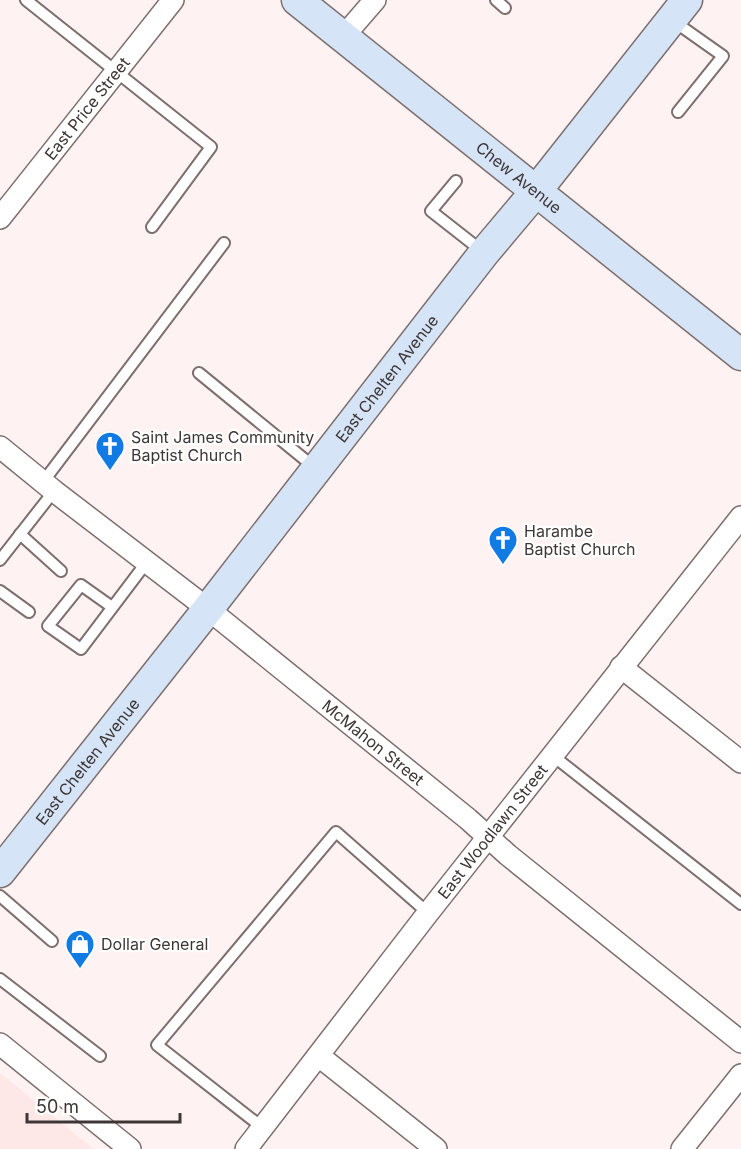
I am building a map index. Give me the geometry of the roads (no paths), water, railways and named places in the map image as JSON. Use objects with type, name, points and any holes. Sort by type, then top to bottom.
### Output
[{"type":"street","name":"East Price Street","points":[[0,218],[173,0]]},
{"type":"street","name":"Chew Avenue","points":[[297,0],[741,355]]},
{"type":"street","points":[[343,37],[375,0]]},
{"type":"street","name":"East Chelten Avenue","points":[[0,872],[208,609],[484,253],[537,190],[679,10]]},
{"type":"street","name":"McMahon Street","points":[[0,447],[208,609],[741,1042]]},
{"type":"street","name":"East Woodlawn Street","points":[[246,1149],[428,913],[741,517]]},
{"type":"street","points":[[621,667],[738,752]]},
{"type":"street","points":[[0,1044],[130,1149]]},
{"type":"street","points":[[319,1056],[436,1149]]},
{"type":"street","points":[[682,1149],[741,1075]]},
{"type":"lane","points":[[26,0],[211,147],[152,226]]},
{"type":"lane","points":[[496,0],[505,8]]},
{"type":"lane","points":[[678,112],[723,56],[679,10]]},
{"type":"lane","points":[[456,182],[431,211],[484,253]]},
{"type":"lane","points":[[0,560],[20,534],[49,487],[224,243]]},
{"type":"lane","points":[[199,373],[317,469]]},
{"type":"lane","points":[[20,534],[61,571]]},
{"type":"lane","points":[[112,607],[81,585],[48,626],[81,649],[146,562]]},
{"type":"lane","points":[[0,591],[29,612]]},
{"type":"lane","points":[[552,755],[741,904]]},
{"type":"lane","points":[[262,1128],[157,1045],[336,832],[428,913]]},
{"type":"lane","points":[[0,896],[51,941]]},
{"type":"lane","points":[[0,979],[100,1056]]},
{"type":"place","name":"Saint James Community Baptist Church","points":[[110,472]]},
{"type":"place","name":"Harambe Baptist Church","points":[[503,566]]},
{"type":"place","name":"Dollar General","points":[[80,970]]}]
